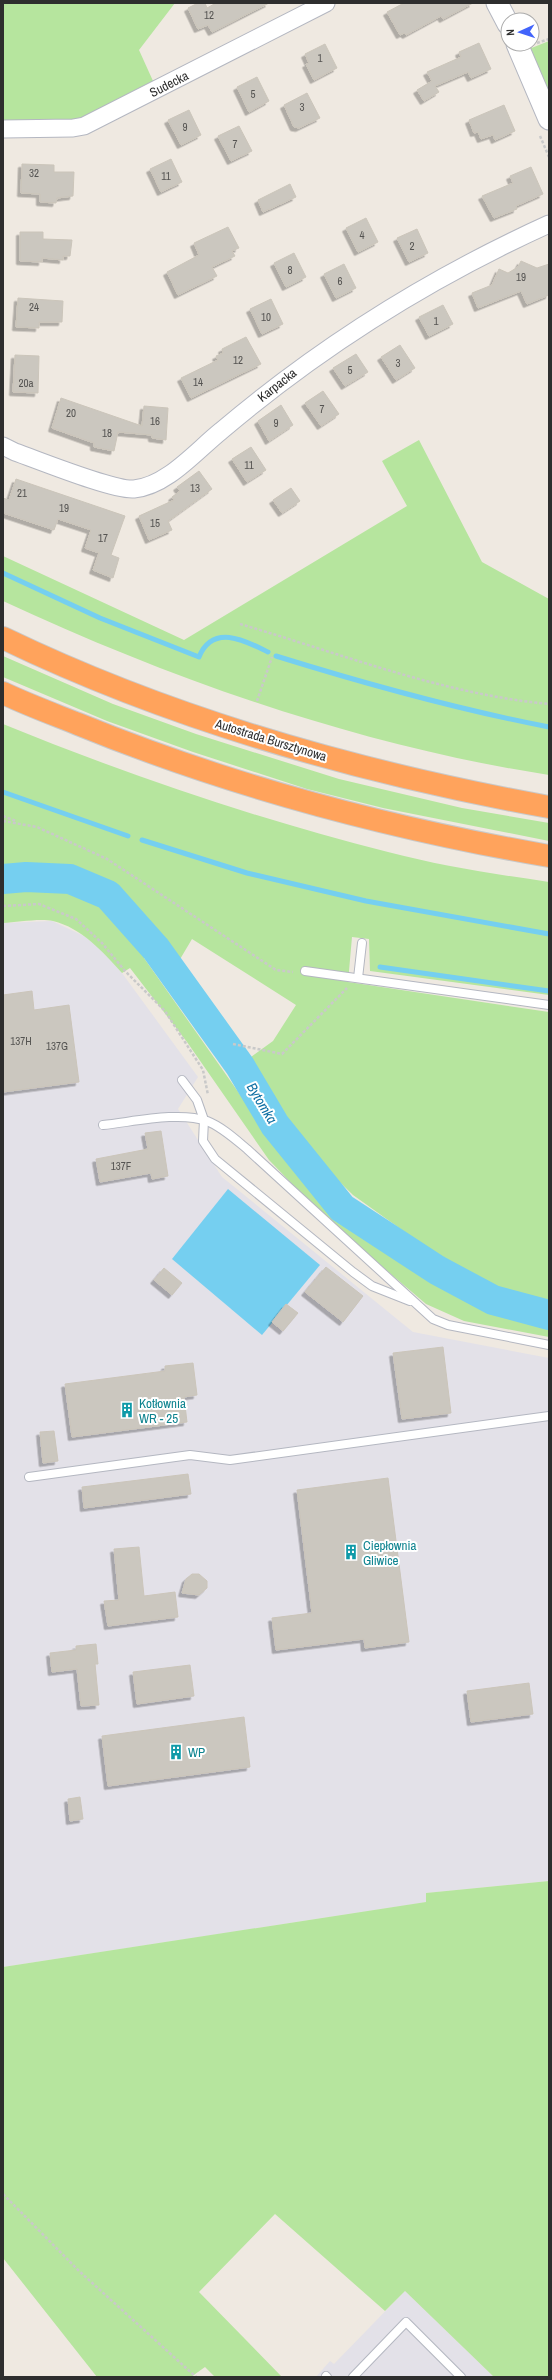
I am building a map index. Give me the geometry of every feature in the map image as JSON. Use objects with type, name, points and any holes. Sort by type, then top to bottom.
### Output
[{"type":"highway","name":"Autostrada Bursztynowa","points":[[3,638],[136,695],[240,731],[360,768],[455,790],[549,806]]},
{"type":"highway","points":[[3,693],[128,745],[233,782],[354,816],[453,839],[549,856]]},
{"type":"street","name":"Sudecka","points":[[3,130],[73,128],[84,126],[326,3]]},
{"type":"street","points":[[497,3],[502,12]]},
{"type":"street","points":[[528,52],[549,119]]},
{"type":"street","name":"Karpacka","points":[[3,446],[15,452],[114,486],[132,490],[146,487],[177,468],[256,401],[330,345],[444,277],[549,224]]},
{"type":"lane","points":[[358,978],[362,943]]},
{"type":"lane","points":[[305,971],[549,1005]]},
{"type":"lane","points":[[182,1080],[197,1100],[204,1120],[203,1141],[215,1159],[353,1272],[378,1289],[413,1302]]},
{"type":"lane","points":[[103,1126],[165,1118],[204,1120],[227,1132],[247,1149],[433,1319],[440,1322],[549,1345]]},
{"type":"lane","points":[[29,1477],[190,1455],[230,1460],[549,1416]]},
{"type":"lane","points":[[353,2377],[406,2322],[462,2377]]},
{"type":"path","points":[[240,624],[371,666],[448,688],[510,700],[549,704]]},
{"type":"path","points":[[257,700],[272,657]]},
{"type":"path","points":[[3,816],[60,836],[107,859],[276,970],[292,972],[305,971]]},
{"type":"path","points":[[3,821],[18,822]]},
{"type":"path","points":[[3,906],[39,904],[76,919],[102,943],[125,971],[156,1000],[202,1070]]},
{"type":"path","points":[[233,1044],[282,1054],[320,1013],[358,978]]},
{"type":"path","points":[[3,2194],[79,2271],[196,2377]]},
{"type":"shaded area","name":"Ciepłownia Gliwice","points":[[52,921],[84,936],[98,946],[122,973],[198,1077],[178,1109],[222,1177],[413,1332],[549,1358],[549,1881],[426,1893],[427,1902],[3,1967],[3,923]]},
{"type":"shaded area","points":[[405,2291],[494,2377],[316,2377],[330,2361],[334,2364]]},
{"type":"green space","points":[[3,3],[175,3],[139,50],[153,81],[77,120],[3,123]]},
{"type":"green space","points":[[549,41],[549,96],[530,52],[540,52],[540,45]]},
{"type":"green space","points":[[419,440],[482,562],[549,599],[549,775],[409,747],[270,707],[202,684],[134,658],[3,601],[3,556],[184,640],[407,506],[382,461]]},
{"type":"green space","points":[[3,656],[113,704],[196,734],[339,779],[462,808],[549,823],[549,841],[383,808],[307,789],[193,752],[107,721],[3,677]]},
{"type":"green space","points":[[3,724],[97,761],[193,795],[290,825],[388,852],[448,866],[549,882],[549,995],[370,971],[369,939],[352,937],[348,982],[549,1012],[549,1304],[513,1296],[461,1272],[353,1195],[310,1153],[264,1081],[219,1028],[222,1022],[251,1057],[273,1041],[296,1005],[192,939],[176,966],[162,941],[156,949],[144,958],[272,1140],[336,1213],[448,1287],[514,1316],[549,1321],[549,1337],[464,1321],[426,1304],[324,1217],[269,1160],[187,1042],[130,968],[122,973],[83,935],[64,924],[48,920],[29,920],[3,923]]},
{"type":"green space","points":[[549,1881],[549,2377],[494,2377],[405,2291],[385,2311],[275,2214],[199,2292],[282,2377],[215,2377],[205,2367],[191,2377],[97,2377],[3,2258],[3,1967],[426,1902],[426,1893]]},
{"type":"water","points":[[228,1189],[320,1265],[262,1335],[172,1259]]},
{"type":"building","points":[[198,3],[205,3],[207,8],[216,3],[269,3],[212,32],[208,25],[198,29],[188,8]]},
{"type":"building","points":[[404,3],[473,3],[443,19],[441,16],[406,35],[404,33],[400,35],[387,12]]},
{"type":"building","points":[[479,43],[491,69],[471,78],[468,72],[435,86],[439,92],[424,101],[417,90],[432,81],[427,72],[461,57],[459,52]]},
{"type":"building","points":[[325,44],[337,68],[314,80],[306,64],[309,63],[305,54]]},
{"type":"building","points":[[257,77],[269,101],[249,112],[237,87]]},
{"type":"building","points":[[307,93],[320,118],[299,128],[294,127],[284,105]]},
{"type":"building","points":[[504,105],[515,131],[495,140],[493,135],[481,139],[478,132],[474,133],[469,120]]},
{"type":"building","points":[[189,110],[201,135],[181,145],[168,120]]},
{"type":"building","points":[[239,126],[252,151],[231,161],[218,136]]},
{"type":"building","points":[[171,159],[182,182],[161,192],[150,169]]},
{"type":"building","points":[[22,164],[54,165],[54,172],[74,172],[73,196],[57,198],[56,203],[40,202],[40,194],[21,193]]},
{"type":"building","points":[[531,167],[543,194],[516,206],[517,209],[494,218],[482,196],[513,183],[510,176]]},
{"type":"building","points":[[290,184],[296,197],[263,212],[258,200]]},
{"type":"building","points":[[366,218],[378,242],[358,252],[346,228]]},
{"type":"building","points":[[228,227],[239,248],[232,251],[235,256],[212,267],[217,276],[178,295],[167,272],[199,255],[194,243]]},
{"type":"building","points":[[417,229],[428,253],[409,262],[397,238]]},
{"type":"building","points":[[20,232],[43,232],[43,239],[72,240],[70,256],[63,256],[63,260],[42,258],[42,262],[20,261]]},
{"type":"building","points":[[294,253],[306,277],[286,287],[274,263]]},
{"type":"building","points":[[521,261],[537,268],[549,264],[549,295],[527,304],[521,291],[478,308],[472,293],[492,285],[499,269],[508,273],[518,267]]},
{"type":"building","points":[[344,264],[356,288],[336,298],[324,274]]},
{"type":"building","points":[[18,298],[63,301],[62,322],[39,322],[39,328],[16,327]]},
{"type":"building","points":[[271,299],[283,324],[262,334],[250,309]]},
{"type":"building","points":[[443,305],[453,324],[429,336],[419,317]]},
{"type":"building","points":[[246,337],[261,364],[191,398],[181,378],[218,360],[216,356],[223,353],[222,349]]},
{"type":"building","points":[[400,345],[415,368],[396,380],[381,357]]},
{"type":"building","points":[[356,354],[368,372],[345,386],[333,368]]},
{"type":"building","points":[[15,355],[39,356],[38,393],[13,392]]},
{"type":"building","points":[[323,391],[339,414],[321,426],[305,403]]},
{"type":"building","points":[[61,398],[142,426],[144,406],[168,408],[166,440],[152,438],[152,435],[118,432],[114,451],[94,447],[94,443],[52,428]]},
{"type":"building","points":[[281,405],[293,425],[269,441],[258,421]]},
{"type":"building","points":[[251,447],[266,470],[247,482],[232,459]]},
{"type":"building","points":[[199,471],[212,489],[168,521],[172,530],[149,540],[139,516],[174,500],[172,497],[180,491],[177,487]]},
{"type":"building","points":[[16,479],[125,516],[111,555],[119,558],[113,578],[93,570],[99,553],[85,548],[91,530],[58,519],[54,530],[3,513],[3,498],[9,500]]},
{"type":"building","points":[[291,488],[300,501],[282,513],[273,500]]},
{"type":"building","points":[[32,991],[34,1010],[69,1005],[79,1082],[3,1092],[3,995]]},
{"type":"building","points":[[161,1131],[168,1176],[152,1179],[151,1173],[100,1182],[96,1159],[148,1149],[145,1133]]},
{"type":"building","points":[[326,1267],[363,1296],[343,1322],[305,1292]]},
{"type":"building","points":[[164,1268],[182,1283],[172,1295],[154,1280]]},
{"type":"building","points":[[286,1304],[298,1313],[283,1331],[272,1322]]},
{"type":"building","points":[[443,1347],[451,1413],[402,1419],[393,1353]]},
{"type":"building","name":"Kotłownia WR - 25","points":[[193,1363],[197,1395],[184,1397],[187,1422],[72,1437],[65,1384],[165,1371],[165,1366]]},
{"type":"building","points":[[54,1431],[58,1461],[43,1463],[40,1432]]},
{"type":"building","points":[[188,1474],[191,1494],[84,1508],[82,1487]]},
{"type":"building","name":"Ciepłownia Gliwice","points":[[388,1478],[409,1642],[365,1648],[364,1639],[276,1650],[272,1618],[312,1613],[297,1490]]},
{"type":"building","points":[[139,1547],[144,1596],[175,1592],[178,1617],[108,1626],[104,1601],[119,1600],[114,1549]]},
{"type":"building","points":[[192,1574],[199,1574],[207,1581],[207,1588],[199,1595],[182,1593],[186,1579]]},
{"type":"building","points":[[96,1644],[98,1664],[95,1664],[99,1705],[81,1706],[77,1669],[52,1672],[50,1653],[76,1650],[76,1646]]},
{"type":"building","points":[[190,1665],[194,1696],[137,1704],[133,1672]]},
{"type":"building","points":[[529,1683],[533,1714],[471,1722],[467,1691]]},
{"type":"building","name":"WP","points":[[244,1717],[250,1767],[108,1786],[102,1736]]},
{"type":"building","points":[[80,1797],[83,1819],[70,1821],[68,1799]]},
{"type":"waterway","points":[[3,573],[100,618],[199,657],[205,647],[213,640],[221,638],[240,640],[268,652]]},
{"type":"waterway","points":[[276,656],[411,695],[549,727]]},
{"type":"waterway","points":[[3,792],[128,836]]},
{"type":"waterway","points":[[142,840],[247,873],[366,901],[549,934]]},
{"type":"waterway","name":"Bytomka","points":[[3,879],[26,877],[70,879],[108,895],[156,949],[240,1066],[275,1125],[342,1208],[437,1270],[493,1300],[549,1315]]},
{"type":"waterway","points":[[380,967],[549,991]]},
{"type":"place","name":"Kotłownia WR - 25","points":[[127,1410]]},
{"type":"place","name":"Ciepłownia Gliwice","points":[[351,1552]]},
{"type":"place","name":"WP","points":[[176,1752]]}]
